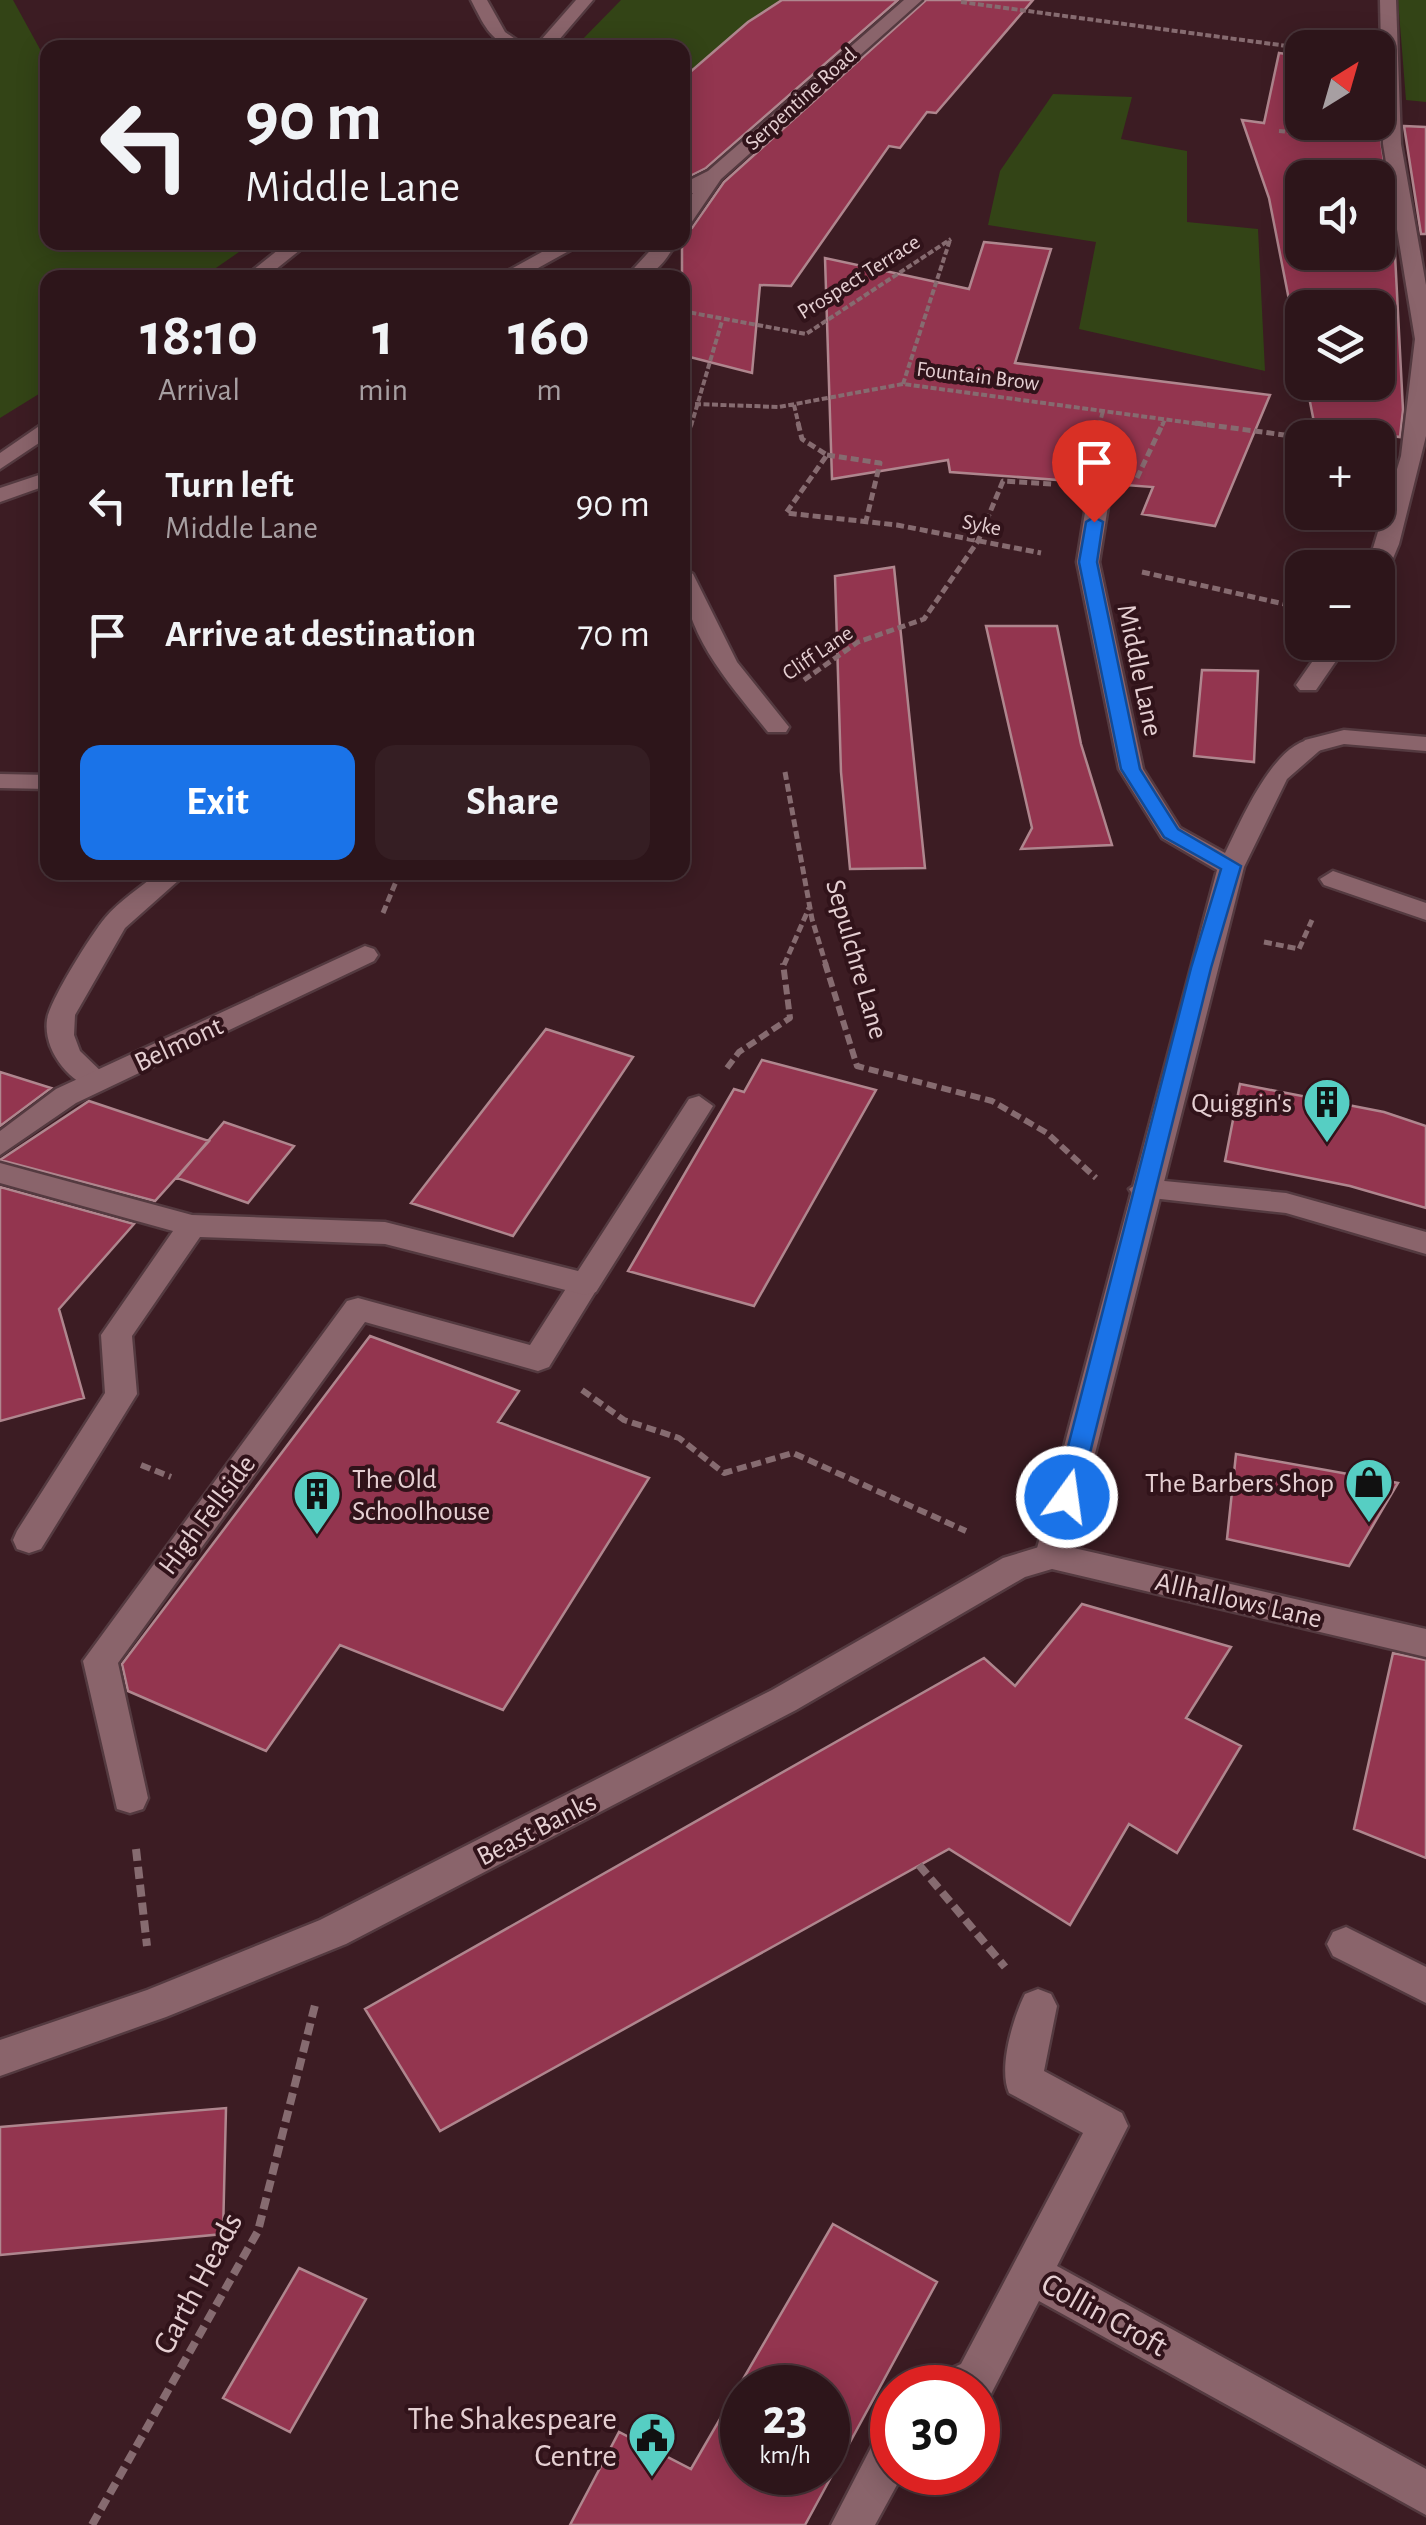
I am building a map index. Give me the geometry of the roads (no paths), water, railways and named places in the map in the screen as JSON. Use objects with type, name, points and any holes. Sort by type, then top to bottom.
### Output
[{"type":"street","points":[[479,0],[498,35],[506,40]]},
{"type":"street","points":[[549,40],[585,0]]},
{"type":"street","name":"Serpentine Road","points":[[690,186],[715,175],[914,0]]},
{"type":"street","points":[[1386,550],[1424,394],[1425,342],[1391,142],[1388,0]]},
{"type":"street","points":[[690,211],[715,175]]},
{"type":"street","points":[[263,270],[290,250]]},
{"type":"street","points":[[520,270],[560,250]]},
{"type":"street","points":[[644,270],[663,250]]},
{"type":"street","points":[[0,463],[40,432]]},
{"type":"street","points":[[0,495],[40,482]]},
{"type":"street","name":"Middle Lane","points":[[1098,500],[1088,562],[1130,769],[1171,833],[1232,866]]},
{"type":"street","points":[[690,590],[726,664],[777,727]]},
{"type":"street","points":[[1308,684],[1325,660]]},
{"type":"street","points":[[1052,1556],[1141,1202],[1232,866],[1277,776],[1314,744],[1344,738],[1426,744]]},
{"type":"street","points":[[2,781],[40,782]]},
{"type":"street","points":[[1333,879],[1426,912]]},
{"type":"street","points":[[96,1081],[68,1056],[60,1036],[61,1015],[115,923],[166,880]]},
{"type":"street","name":"Belmont","points":[[0,1145],[66,1096],[365,956]]},
{"type":"street","name":"High Fellside","points":[[130,1798],[100,1661],[358,1309],[538,1359],[698,1106]]},
{"type":"street","points":[[0,1172],[192,1226],[386,1233],[584,1284]]},
{"type":"street","points":[[1141,1202],[1286,1204],[1426,1243]]},
{"type":"street","points":[[29,1540],[121,1394],[116,1335],[192,1226]]},
{"type":"street","name":"Beast Banks","points":[[0,2058],[153,2005],[333,1932],[784,1700],[1015,1567],[1052,1556]]},
{"type":"street","name":"Allhallows Lane","points":[[1052,1556],[1426,1643]]},
{"type":"street","points":[[1346,1944],[1426,1986]]},
{"type":"street","name":"Collin Croft","points":[[1038,2006],[1023,2080],[1108,2126],[1030,2274],[1426,2492]]},
{"type":"street","points":[[983,2365],[1030,2274]]},
{"type":"street","points":[[852,2523],[870,2491]]},
{"type":"place","name":"Quiggin's","points":[[1327,1144]]},
{"type":"place","name":"The Barbers Shop","points":[[1369,1524]]},
{"type":"place","name":"The Old Schoolhouse","points":[[317,1536]]},
{"type":"place","name":"The Shakespeare Centre","points":[[652,2478]]}]
